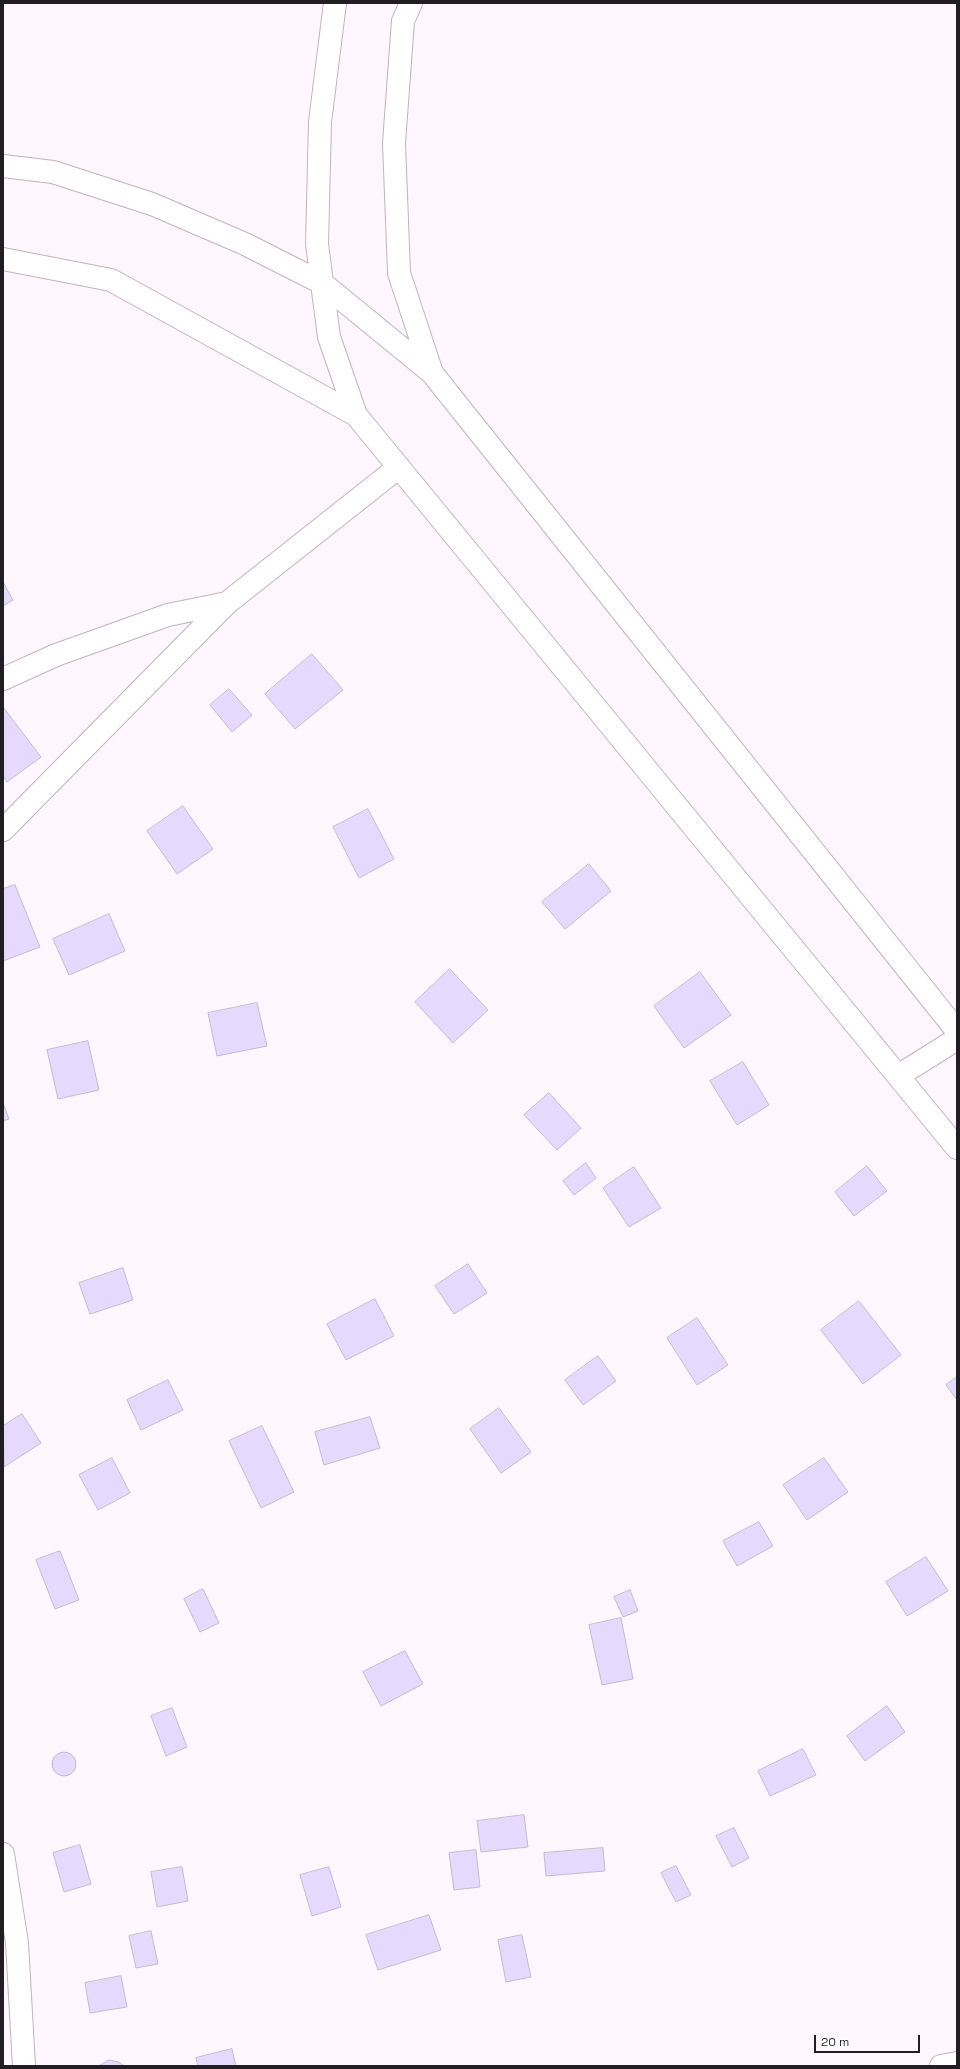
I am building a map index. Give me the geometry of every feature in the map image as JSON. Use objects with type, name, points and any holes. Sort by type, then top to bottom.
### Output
[{"type":"street","points":[[335,3],[320,122],[316,244],[329,338],[356,415],[957,1148]]},
{"type":"street","points":[[411,3],[403,21],[394,143],[399,273],[432,373]]},
{"type":"street","points":[[3,166],[53,172],[152,204],[245,244],[322,283],[432,373],[957,1031]]},
{"type":"street","points":[[3,259],[111,280],[356,415]]},
{"type":"street","points":[[3,830],[227,603],[399,467]]},
{"type":"street","points":[[3,679],[56,655],[168,615],[227,603]]},
{"type":"street","points":[[898,1076],[957,1039]]},
{"type":"street","points":[[3,1854],[18,1943],[24,2066]]},
{"type":"street","points":[[941,2066],[957,2063]]},
{"type":"building","points":[[3,582],[13,600],[3,606]]},
{"type":"building","points":[[312,654],[343,690],[295,729],[265,694]]},
{"type":"building","points":[[229,689],[252,715],[232,732],[210,705]]},
{"type":"building","points":[[3,707],[41,757],[7,782],[3,776]]},
{"type":"building","points":[[183,806],[213,849],[177,874],[147,831]]},
{"type":"building","points":[[368,809],[394,859],[359,878],[333,827]]},
{"type":"building","points":[[589,864],[611,891],[565,929],[542,902]]},
{"type":"building","points":[[15,885],[40,947],[3,961],[3,889]]},
{"type":"building","points":[[109,914],[125,951],[69,975],[53,939]]},
{"type":"building","points":[[450,969],[488,1010],[453,1043],[415,1002]]},
{"type":"building","points":[[700,972],[731,1015],[684,1048],[654,1006]]},
{"type":"building","points":[[257,1003],[267,1046],[217,1056],[208,1013]]},
{"type":"building","points":[[88,1041],[99,1090],[58,1099],[47,1050]]},
{"type":"building","points":[[743,1062],[769,1105],[737,1125],[710,1081]]},
{"type":"building","points":[[549,1093],[581,1128],[557,1150],[524,1115]]},
{"type":"building","points":[[3,1103],[9,1119],[3,1121]]},
{"type":"building","points":[[586,1163],[596,1178],[574,1195],[563,1181]]},
{"type":"building","points":[[867,1166],[887,1191],[854,1216],[835,1192]]},
{"type":"building","points":[[634,1167],[661,1208],[629,1227],[603,1188]]},
{"type":"building","points":[[468,1264],[487,1293],[454,1314],[435,1286]]},
{"type":"building","points":[[123,1268],[133,1300],[90,1314],[79,1283]]},
{"type":"building","points":[[375,1299],[394,1336],[346,1360],[327,1324]]},
{"type":"building","points":[[859,1301],[901,1355],[863,1384],[821,1330]]},
{"type":"building","points":[[697,1318],[728,1365],[697,1385],[667,1338]]},
{"type":"building","points":[[598,1356],[616,1381],[583,1405],[565,1380]]},
{"type":"building","points":[[957,1377],[957,1400],[946,1385]]},
{"type":"building","points":[[168,1380],[183,1410],[141,1430],[127,1400]]},
{"type":"building","points":[[499,1408],[531,1452],[501,1473],[470,1429]]},
{"type":"building","points":[[22,1414],[41,1443],[4,1467],[3,1426]]},
{"type":"building","points":[[370,1417],[380,1448],[324,1465],[315,1432]]},
{"type":"building","points":[[262,1426],[294,1492],[261,1508],[229,1441]]},
{"type":"building","points":[[112,1458],[130,1493],[98,1510],[79,1475]]},
{"type":"building","points":[[824,1458],[848,1492],[807,1520],[783,1485]]},
{"type":"building","points":[[759,1522],[773,1546],[737,1566],[723,1541]]},
{"type":"building","points":[[60,1551],[79,1600],[55,1609],[36,1560]]},
{"type":"building","points":[[926,1557],[948,1591],[907,1616],[886,1582]]},
{"type":"building","points":[[203,1589],[219,1623],[200,1632],[184,1599]]},
{"type":"building","points":[[630,1590],[638,1611],[623,1617],[614,1597]]},
{"type":"building","points":[[621,1618],[633,1679],[602,1685],[589,1625]]},
{"type":"building","points":[[405,1651],[423,1684],[381,1706],[363,1672]]},
{"type":"building","points":[[887,1706],[905,1732],[865,1761],[847,1736]]},
{"type":"building","points":[[172,1708],[187,1747],[166,1756],[151,1716]]},
{"type":"building","points":[[803,1749],[816,1775],[770,1796],[758,1771]]},
{"type":"building","points":[[64,1752],[73,1755],[76,1764],[73,1773],[64,1776],[55,1773],[52,1764],[55,1755]]},
{"type":"building","points":[[524,1815],[528,1847],[481,1852],[477,1821]]},
{"type":"building","points":[[734,1828],[749,1858],[732,1867],[716,1836]]},
{"type":"building","points":[[80,1845],[91,1884],[64,1892],[53,1853]]},
{"type":"building","points":[[603,1848],[605,1871],[546,1876],[544,1853]]},
{"type":"building","points":[[476,1850],[480,1887],[454,1890],[449,1853]]},
{"type":"building","points":[[676,1866],[691,1895],[676,1902],[661,1873]]},
{"type":"building","points":[[182,1867],[188,1901],[157,1907],[151,1872]]},
{"type":"building","points":[[329,1867],[341,1907],[312,1916],[300,1875]]},
{"type":"building","points":[[429,1915],[441,1950],[378,1970],[366,1935]]},
{"type":"building","points":[[151,1931],[158,1964],[136,1968],[129,1936]]},
{"type":"building","points":[[522,1935],[531,1977],[506,1982],[498,1940]]},
{"type":"building","points":[[121,1976],[127,2007],[90,2013],[85,1983]]},
{"type":"building","points":[[232,2049],[236,2066],[198,2066],[196,2058]]},
{"type":"building","points":[[109,2060],[119,2062],[124,2066],[99,2066]]}]
